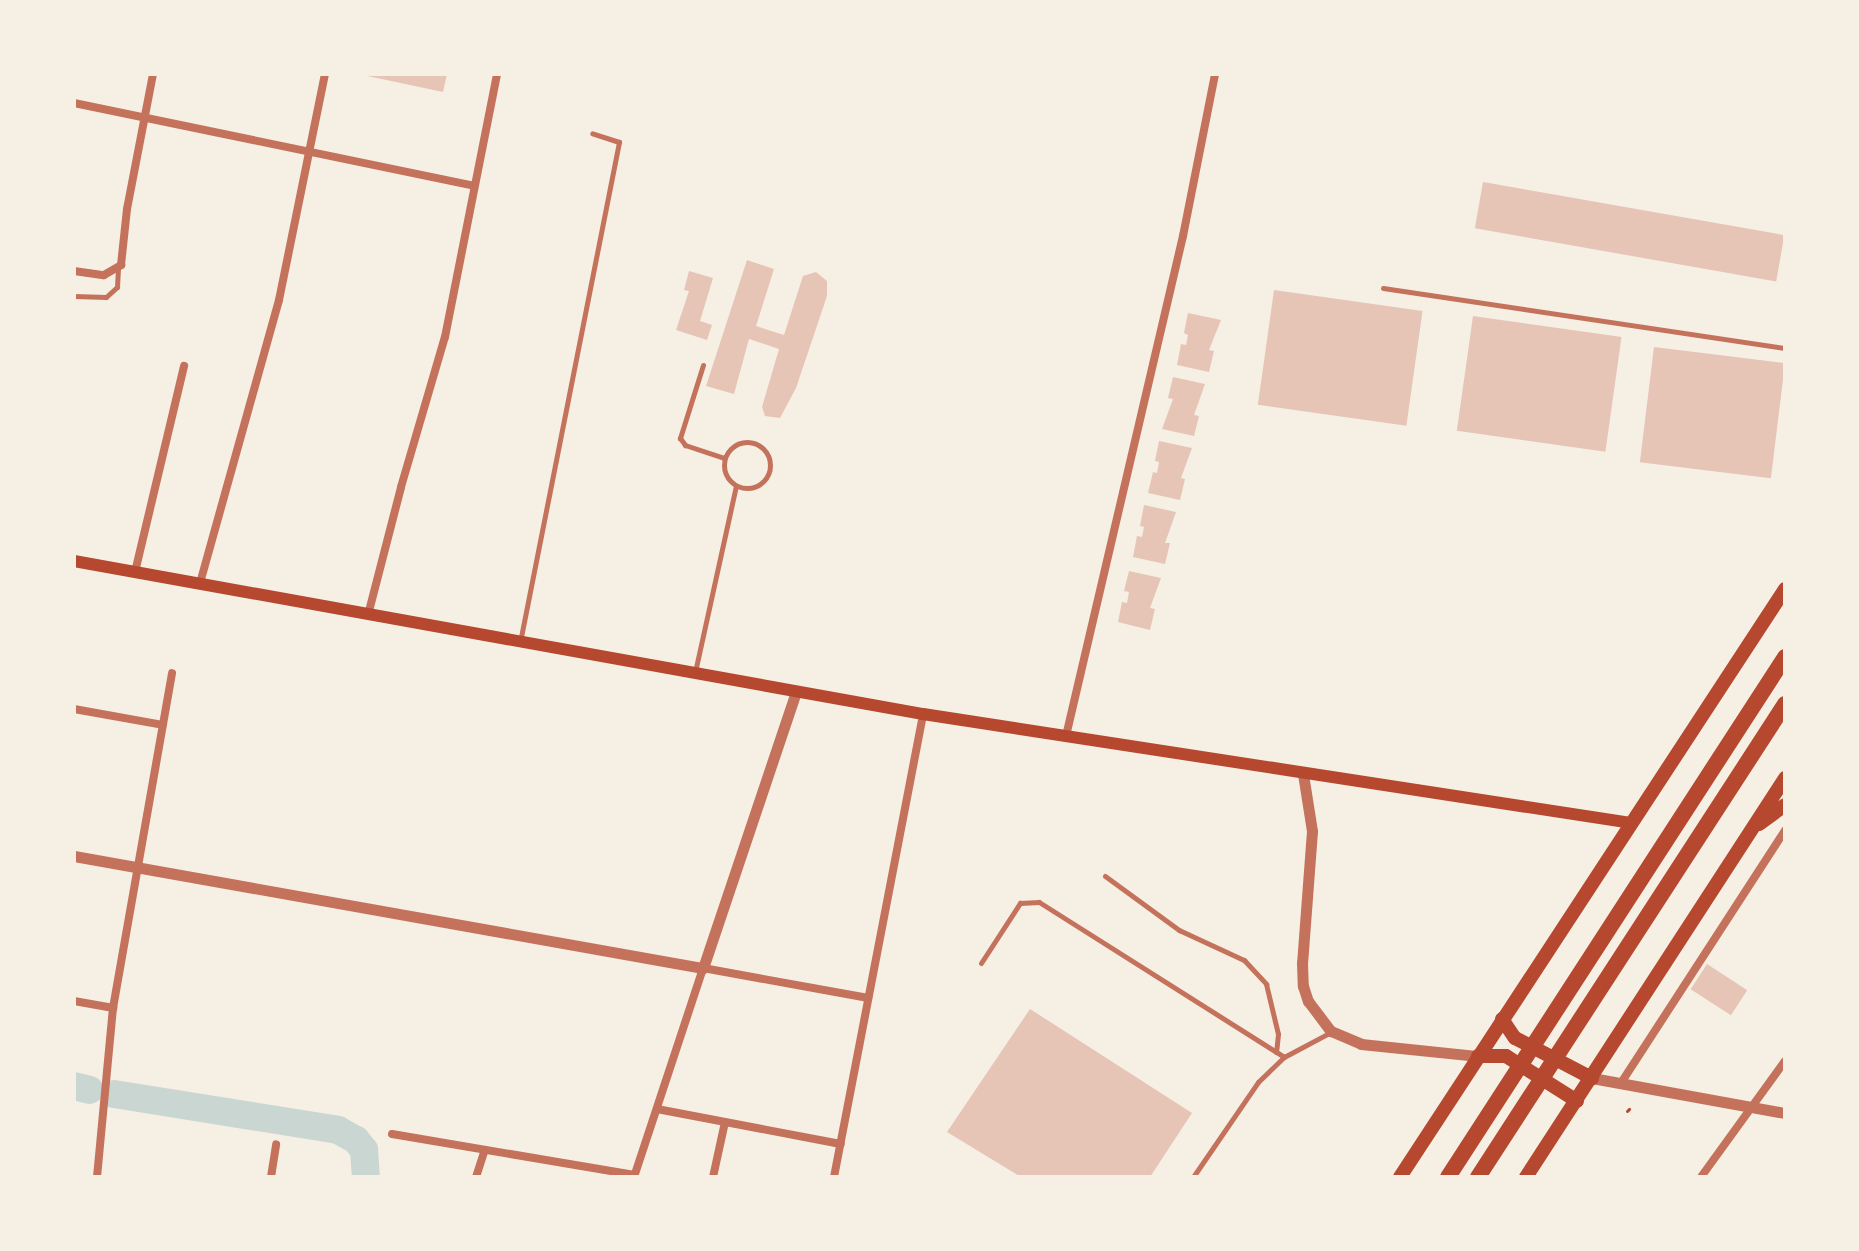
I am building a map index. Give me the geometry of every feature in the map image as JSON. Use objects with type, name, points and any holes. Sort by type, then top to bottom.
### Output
[{"type":"highway","points":[[1448,1177],[1785,657]]},
{"type":"highway","points":[[1478,1177],[1785,704]]},
{"type":"main road","points":[[74,561],[923,714],[1631,823]]},
{"type":"main road","points":[[1400,1177],[1785,589]]},
{"type":"main road","points":[[1526,1177],[1785,778]]},
{"type":"main road","points":[[1752,828],[1785,805]]},
{"type":"main road","points":[[1502,1019],[1515,1038],[1592,1078]]},
{"type":"main road","points":[[1478,1056],[1506,1056],[1577,1101]]},
{"type":"street","points":[[74,271],[104,275],[118,269],[123,258],[127,209],[153,74]]},
{"type":"street","points":[[200,583],[279,300],[325,74]]},
{"type":"street","points":[[368,616],[401,487],[445,337],[497,74]]},
{"type":"street","points":[[1066,736],[1183,236],[1215,74]]},
{"type":"street","points":[[74,103],[474,186]]},
{"type":"street","points":[[135,572],[184,366]]},
{"type":"street","points":[[97,1177],[113,1008],[172,673]]},
{"type":"street","points":[[392,1134],[635,1176],[796,692]]},
{"type":"street","points":[[74,709],[163,725]]},
{"type":"street","points":[[834,1177],[923,714]]},
{"type":"street","points":[[1303,774],[1312,831],[1303,986],[1308,1001],[1331,1031],[1361,1044],[1386,1049],[1478,1056]]},
{"type":"street","points":[[1621,1083],[1785,830]]},
{"type":"street","points":[[74,856],[868,998]]},
{"type":"street","points":[[74,1001],[113,1008]]},
{"type":"street","points":[[1701,1177],[1785,1061]]},
{"type":"street","points":[[1592,1078],[1785,1113]]},
{"type":"street","points":[[657,1109],[841,1144]]},
{"type":"street","points":[[713,1177],[725,1122]]},
{"type":"street","points":[[271,1177],[276,1144]]},
{"type":"street","points":[[476,1177],[485,1150]]},
{"type":"lane","points":[[520,643],[619,142],[592,133]]},
{"type":"lane","points":[[74,296],[106,297],[117,287],[118,269]]},
{"type":"lane","points":[[1383,288],[1785,348]]},
{"type":"lane","points":[[703,365],[680,438],[685,445],[724,458]]},
{"type":"lane","points":[[745,442],[759,445],[768,456],[769,470],[762,482],[750,488],[736,486],[725,474],[724,458],[732,447],[745,442]]},
{"type":"lane","points":[[695,674],[736,486]]},
{"type":"lane","points":[[1105,876],[1179,930],[1244,960],[1266,984],[1278,1034],[1276,1052]]},
{"type":"lane","points":[[981,963],[1020,903],[1039,902],[1284,1057]]},
{"type":"lane","points":[[1193,1177],[1258,1082],[1284,1057],[1331,1031]]},
{"type":"building","points":[[358,74],[447,74],[443,92]]},
{"type":"building","points":[[1483,182],[1784,235],[1776,281],[1475,228]]},
{"type":"building","points":[[747,260],[774,269],[756,326],[784,335],[803,276],[816,272],[827,281],[827,296],[796,388],[780,418],[765,416],[762,407],[779,349],[749,339],[734,394],[706,386]]},
{"type":"building","points":[[689,271],[713,278],[700,321],[712,325],[707,340],[676,330],[689,291],[684,290]]},
{"type":"building","points":[[1274,290],[1423,311],[1406,426],[1258,405]]},
{"type":"building","points":[[1188,313],[1221,320],[1209,350],[1214,351],[1209,372],[1177,365],[1181,344],[1186,345],[1188,335],[1184,333]]},
{"type":"building","points":[[1473,316],[1622,337],[1605,452],[1457,431]]},
{"type":"building","points":[[1654,347],[1785,363],[1771,478],[1640,462]]},
{"type":"building","points":[[1173,377],[1205,384],[1194,415],[1199,416],[1194,436],[1162,429],[1173,399],[1168,398]]},
{"type":"building","points":[[1159,441],[1192,448],[1181,478],[1185,479],[1180,500],[1148,493],[1153,472],[1157,473],[1159,462],[1155,461]]},
{"type":"building","points":[[1144,505],[1176,512],[1165,543],[1170,543],[1165,564],[1133,557],[1137,536],[1142,537],[1144,527],[1140,526]]},
{"type":"building","points":[[1129,571],[1161,578],[1150,608],[1155,609],[1150,630],[1118,622],[1122,602],[1127,603],[1129,592],[1124,591]]},
{"type":"building","points":[[1707,964],[1747,990],[1731,1015],[1691,989]]},
{"type":"building","points":[[1030,1009],[1192,1113],[1150,1177],[1021,1177],[947,1132]]},
{"type":"waterway","points":[[74,1086],[90,1090]]},
{"type":"waterway","points":[[114,1094],[338,1130],[356,1140],[364,1150],[366,1177]]}]
